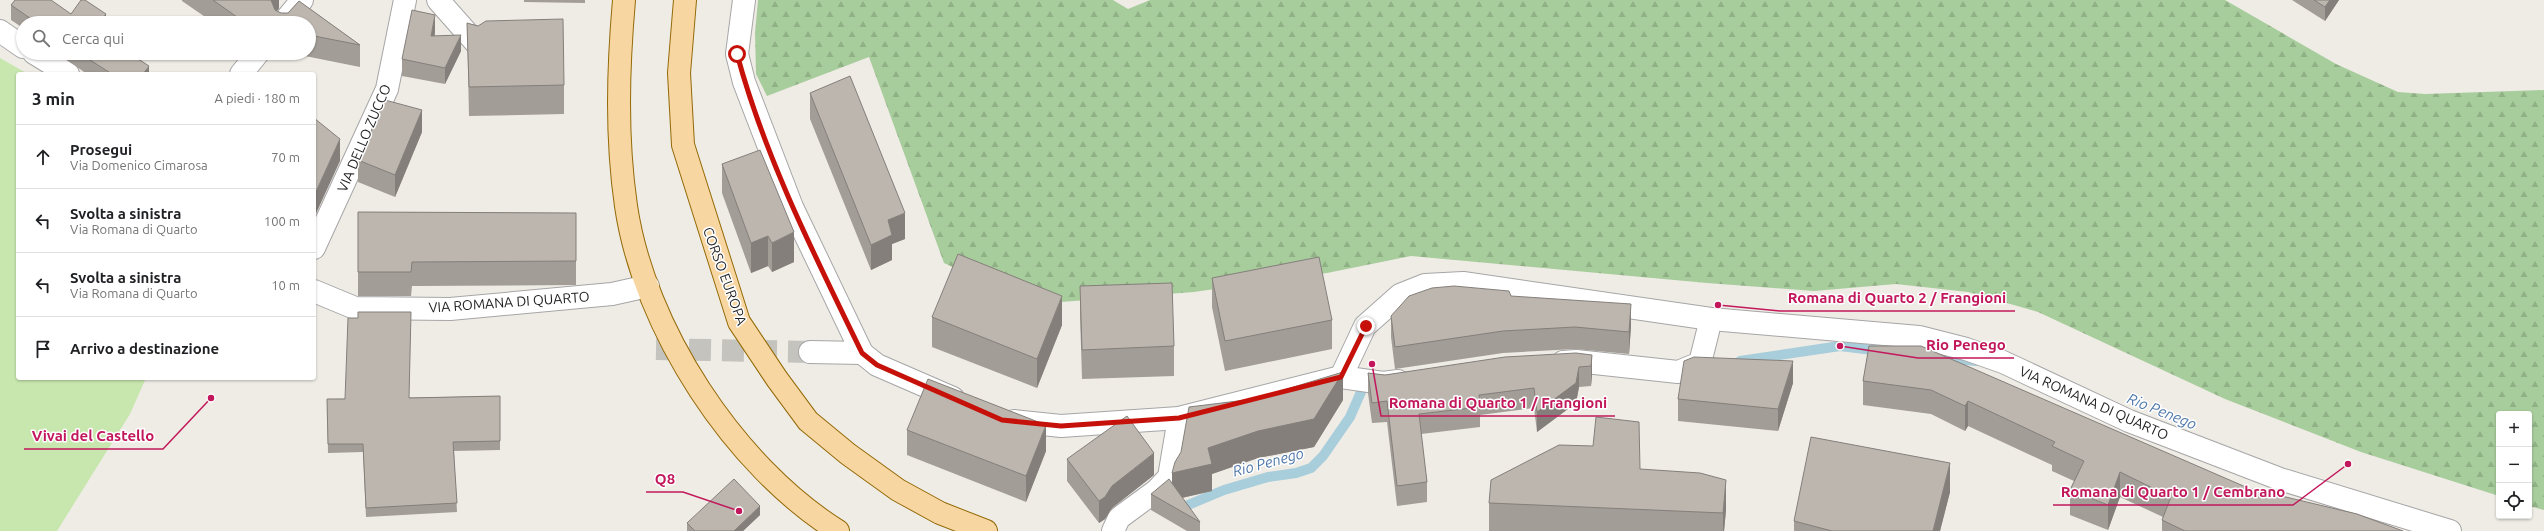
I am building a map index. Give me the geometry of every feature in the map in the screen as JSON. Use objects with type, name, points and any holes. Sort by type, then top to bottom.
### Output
[{"type":"main road","points":[[624,0],[618,66],[619,147],[626,208],[648,286],[678,356],[698,388],[736,440],[801,506],[838,531]]},
{"type":"main road","name":"CORSO EUROPA","points":[[686,2],[679,73],[683,145],[739,322],[777,380],[808,421],[848,454],[898,490],[940,512],[986,531]]},
{"type":"street","points":[[289,16],[302,0]]},
{"type":"street","name":"VIA DELLO ZUCCO","points":[[316,244],[387,89],[405,0]]},
{"type":"street","points":[[438,0],[476,43]]},
{"type":"street","points":[[744,0],[737,54],[744,82],[792,207],[862,353],[877,365],[975,408]]},
{"type":"street","points":[[0,31],[16,42]]},
{"type":"street","points":[[45,60],[65,72]]},
{"type":"street","points":[[243,72],[252,60]]},
{"type":"street","name":"VIA ROMANA DI QUARTO","points":[[1341,377],[1366,326],[1400,295],[1425,285],[1463,283],[1711,319],[1919,337],[1966,349],[2002,362],[2136,424],[2394,523],[2450,531]]},
{"type":"street","name":"VIA ROMANA DI QUARTO","points":[[316,292],[355,308],[434,309],[612,294],[648,286]]},
{"type":"street","points":[[1540,363],[1576,361],[1678,372],[1700,363],[1711,319]]},
{"type":"street","points":[[810,352],[862,353]]},
{"type":"street","points":[[996,417],[1002,420],[1061,426],[1179,418],[1341,377],[1383,383],[1421,377]]},
{"type":"street","points":[[1113,531],[1119,518],[1157,490],[1169,477],[1179,418]]},
{"type":"green space","points":[[758,0],[1113,0],[1128,9],[1150,0],[2225,0],[2336,64],[2398,92],[2425,94],[2544,90],[2544,510],[2532,507],[2532,411],[2496,411],[2496,495],[2361,452],[2225,399],[2038,312],[1968,292],[1896,284],[1814,291],[1707,283],[1411,256],[1327,273],[1194,292],[1034,304],[944,263],[869,57],[767,96],[756,74],[755,33]]},
{"type":"green space","points":[[0,58],[24,72],[16,72],[16,380],[145,380],[130,414],[57,531],[0,531]]},
{"type":"building","points":[[15,0],[51,0],[71,14],[81,0],[85,0],[106,14],[104,16],[27,16],[11,5]]},
{"type":"building","points":[[213,0],[271,0],[275,10],[281,13],[288,13],[299,1],[360,45],[316,36],[316,16],[236,16]]},
{"type":"building","points":[[2314,0],[2330,0],[2325,7]]},
{"type":"building","points":[[412,10],[435,15],[431,36],[461,35],[445,68],[402,59]]},
{"type":"building","points":[[563,19],[564,85],[469,87],[467,23],[478,26],[486,21]]},
{"type":"building","points":[[90,60],[140,60],[149,66],[144,72],[109,72]]},
{"type":"building","points":[[850,76],[905,213],[888,220],[892,235],[871,245],[810,93]]},
{"type":"building","points":[[385,100],[422,110],[395,175],[358,160]]},
{"type":"building","points":[[316,120],[340,139],[316,192]]},
{"type":"building","points":[[760,150],[794,232],[772,243],[768,236],[751,243],[722,164]]},
{"type":"building","points":[[358,212],[576,213],[576,261],[412,262],[411,272],[358,272]]},
{"type":"building","points":[[958,254],[1062,296],[1037,359],[932,317]]},
{"type":"building","points":[[1319,257],[1332,320],[1225,341],[1212,278]]},
{"type":"building","points":[[1172,283],[1174,346],[1082,350],[1080,286]]},
{"type":"building","points":[[1454,286],[1509,291],[1511,296],[1631,304],[1629,332],[1575,327],[1503,331],[1395,347],[1391,316],[1409,296],[1432,288]]},
{"type":"building","points":[[358,312],[411,312],[409,398],[500,396],[500,441],[453,442],[457,503],[366,508],[363,444],[328,444],[327,399],[345,399],[348,318],[358,318]]},
{"type":"building","points":[[1869,346],[1921,346],[2248,488],[2357,514],[2403,531],[2185,531],[2162,520],[2171,497],[2120,472],[2108,505],[2070,490],[2084,461],[2052,446],[2055,442],[1968,401],[1965,406],[1931,390],[1863,381]]},
{"type":"building","points":[[1576,353],[1592,355],[1591,366],[1579,367],[1576,383],[1537,412],[1534,388],[1479,395],[1480,407],[1419,414],[1427,482],[1397,486],[1387,401],[1372,403],[1368,373],[1385,375],[1505,357]]},
{"type":"building","points":[[1694,357],[1793,361],[1778,409],[1678,399],[1684,361]]},
{"type":"building","points":[[1343,372],[1314,419],[1258,431],[1208,448],[1212,464],[1172,473],[1175,462],[1181,452],[1189,407],[1254,399]]},
{"type":"building","points":[[928,379],[1046,425],[1026,476],[907,430]]},
{"type":"building","points":[[1127,416],[1154,453],[1112,486],[1105,497],[1099,501],[1067,459]]},
{"type":"building","points":[[1596,417],[1639,422],[1640,469],[1700,473],[1726,480],[1723,513],[1489,503],[1491,480],[1559,445],[1593,446]]},
{"type":"building","points":[[1811,437],[1950,463],[1933,531],[1832,531],[1794,521]]},
{"type":"building","points":[[734,479],[760,506],[734,531],[695,531],[687,523]]},
{"type":"building","points":[[1169,479],[1200,522],[1151,494]]},
{"type":"waterway","name":"Rio Penego","points":[[1740,361],[1840,346],[1881,351]]},
{"type":"waterway","name":"Rio Penego","points":[[1937,357],[1976,361]]},
{"type":"waterway","name":"Rio Penego","points":[[1176,510],[1224,490],[1268,477],[1296,473],[1311,468],[1323,456],[1350,417],[1364,385],[1371,384]]},
{"type":"tunnel","points":[[656,349],[810,352]]},
{"type":"place","name":"Romana di Quarto 2 / Frangioni","points":[[1718,305]]},
{"type":"place","name":"Rio Penego","points":[[1840,346]]},
{"type":"place","name":"Romana di Quarto 1 / Frangioni","points":[[1372,364]]},
{"type":"place","name":"Vivai del Castello","points":[[211,398]]},
{"type":"place","name":"Romana di Quarto 1 / Cembrano","points":[[2348,464]]},
{"type":"place","name":"Q8","points":[[739,511]]},
{"type":"route","points":[[737,54],[744,82],[792,207],[862,353],[877,365],[1002,420],[1061,426],[1179,418],[1314,384],[1341,377],[1366,326]]}]
